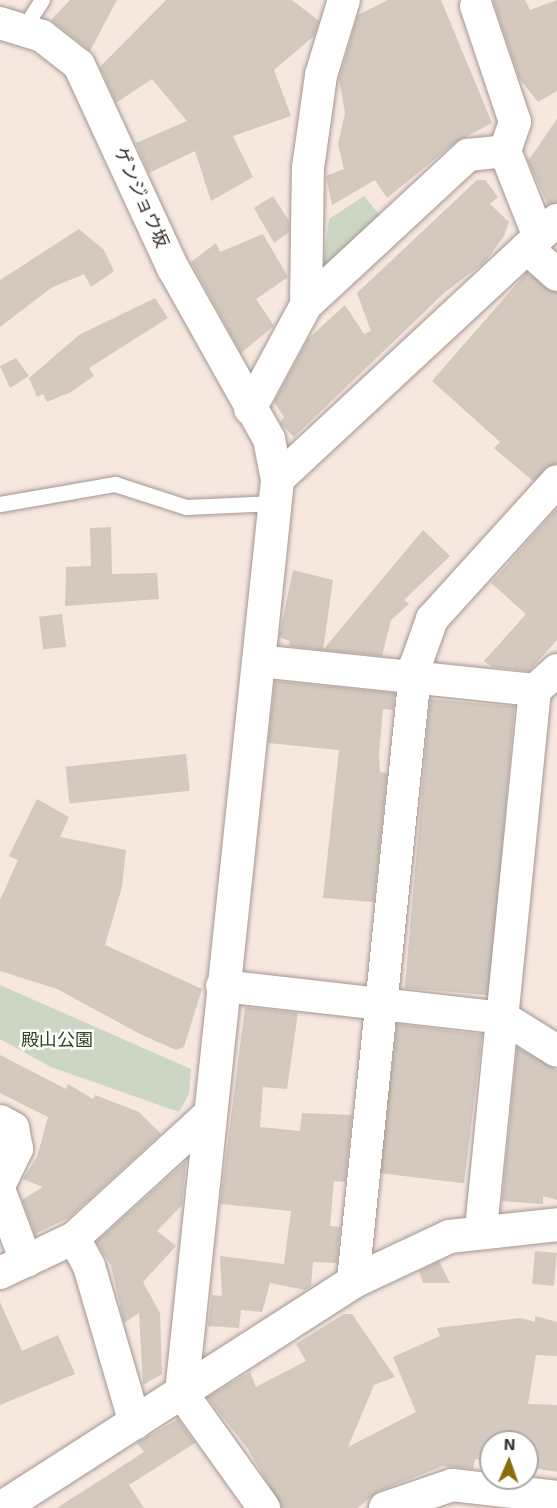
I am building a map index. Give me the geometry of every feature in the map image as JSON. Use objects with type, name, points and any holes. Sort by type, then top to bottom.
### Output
[{"type":"street","points":[[306,305],[308,168],[321,75],[344,0]]},
{"type":"street","points":[[476,6],[515,122],[506,151],[557,275]]},
{"type":"street","name":"ゲンジョウ坂","points":[[11,26],[42,36],[79,65],[173,268],[250,409],[269,439],[276,491]]},
{"type":"street","points":[[250,409],[306,305],[468,155],[506,151]]},
{"type":"street","points":[[264,1508],[181,1392],[276,491],[541,235]]},
{"type":"street","points":[[352,1281],[416,678],[432,619],[557,482]]},
{"type":"street","points":[[259,661],[416,678],[546,680],[504,1018],[481,1229]]},
{"type":"street","points":[[222,986],[504,1018],[557,1051]]},
{"type":"street","points":[[0,1192],[13,1267],[74,1238],[210,1114]]},
{"type":"street","points":[[0,1121],[13,1128],[17,1149],[0,1184]]},
{"type":"street","points":[[0,1508],[352,1281],[448,1236],[481,1229],[557,1224]]},
{"type":"street","points":[[74,1238],[89,1266],[135,1423]]},
{"type":"street","points":[[385,1508],[452,1485],[557,1497]]},
{"type":"lane","points":[[11,26],[42,0]]},
{"type":"lane","points":[[0,504],[115,484],[186,507],[276,491]]},
{"type":"green space","points":[[364,196],[383,219],[323,268],[329,219]]},
{"type":"green space","name":"殿山公園","points":[[0,985],[191,1069],[189,1094],[179,1112],[51,1067],[0,1039]]},
{"type":"building","points":[[70,0],[117,0],[90,51],[51,20]]},
{"type":"building","points":[[166,0],[292,0],[319,21],[314,36],[274,70],[291,116],[233,136],[253,177],[211,201],[195,151],[149,173],[136,143],[187,121],[152,79],[116,103],[100,67]]},
{"type":"building","points":[[388,0],[441,0],[492,123],[456,142],[387,198],[375,180],[332,205],[326,176],[344,169],[338,144],[345,113],[339,79],[358,15]]},
{"type":"building","points":[[493,0],[525,0],[530,10],[557,0],[557,91],[538,102],[519,78]]},
{"type":"building","points":[[557,119],[557,203],[548,205],[528,161]]},
{"type":"building","points":[[477,180],[485,180],[498,197],[490,204],[509,222],[504,236],[485,262],[444,293],[294,437],[280,423],[284,417],[274,402],[308,339],[345,305],[364,334],[371,331],[357,293]]},
{"type":"building","points":[[273,196],[289,221],[289,232],[274,243],[254,208]]},
{"type":"building","points":[[79,229],[104,250],[114,271],[91,287],[84,274],[51,288],[0,327],[0,280]]},
{"type":"building","points":[[263,234],[288,277],[256,299],[274,326],[241,353],[191,262],[216,243],[220,252]]},
{"type":"building","points":[[527,272],[557,292],[557,464],[533,481],[494,448],[500,442],[432,381]]},
{"type":"building","points":[[155,298],[168,318],[89,368],[94,376],[71,392],[47,402],[43,394],[37,397],[29,378],[79,335]]},
{"type":"building","points":[[16,358],[29,376],[10,388],[0,366]]},
{"type":"building","points":[[557,508],[557,640],[529,671],[492,667],[484,661],[526,614],[491,583]]},
{"type":"building","points":[[111,527],[112,574],[157,573],[159,599],[65,606],[66,567],[91,566],[90,528]]},
{"type":"building","points":[[423,530],[450,556],[404,600],[409,604],[391,620],[382,656],[323,650]]},
{"type":"building","points":[[293,570],[333,580],[323,650],[289,646],[290,641],[279,637]]},
{"type":"building","points":[[62,614],[66,647],[43,650],[39,617]]},
{"type":"building","points":[[275,681],[395,693],[393,710],[383,709],[379,755],[380,772],[387,773],[374,902],[323,898],[339,750],[268,743]]},
{"type":"building","points":[[430,699],[515,706],[489,995],[405,988]]},
{"type":"building","points":[[186,754],[190,791],[70,803],[66,767]]},
{"type":"building","points":[[37,799],[69,817],[60,837],[126,850],[122,887],[105,945],[202,989],[184,1047],[176,1050],[142,1035],[57,989],[0,971],[0,900],[18,860],[9,856]]},
{"type":"building","points":[[245,1007],[298,1013],[287,1089],[263,1087],[260,1127],[300,1131],[302,1113],[352,1115],[345,1182],[334,1181],[330,1226],[340,1227],[337,1263],[313,1262],[311,1286],[305,1290],[270,1283],[262,1312],[241,1310],[239,1328],[208,1326],[212,1295],[222,1296],[220,1256],[284,1264],[291,1211],[220,1204]]},
{"type":"building","points":[[397,1024],[482,1034],[464,1183],[379,1173]]},
{"type":"building","points":[[517,1047],[557,1070],[557,1200],[543,1196],[543,1204],[502,1201]]},
{"type":"building","points":[[0,1055],[66,1089],[68,1084],[93,1099],[95,1095],[139,1112],[161,1134],[70,1217],[35,1234],[22,1200],[43,1187],[23,1179],[37,1157],[48,1117],[0,1093]]},
{"type":"building","points":[[186,1161],[182,1205],[157,1231],[176,1246],[143,1282],[160,1313],[162,1374],[143,1385],[139,1313],[124,1323],[111,1265],[96,1242]]},
{"type":"building","points":[[535,1251],[557,1253],[554,1286],[532,1284]]},
{"type":"building","points":[[439,1261],[450,1283],[423,1283],[419,1271]]},
{"type":"building","points":[[0,1302],[22,1351],[58,1335],[75,1374],[0,1405]]},
{"type":"building","points":[[344,1314],[352,1314],[395,1377],[374,1385],[348,1447],[416,1412],[393,1357],[440,1336],[437,1328],[521,1318],[535,1322],[535,1316],[557,1322],[557,1356],[536,1355],[528,1404],[557,1405],[557,1472],[539,1469],[539,1430],[479,1430],[479,1460],[475,1459],[473,1469],[443,1466],[379,1491],[357,1508],[282,1508],[248,1449],[207,1397],[250,1372],[256,1387],[306,1361],[296,1344]]},
{"type":"building","points":[[178,1419],[195,1443],[129,1485],[144,1508],[57,1508],[144,1452],[137,1443]]}]
